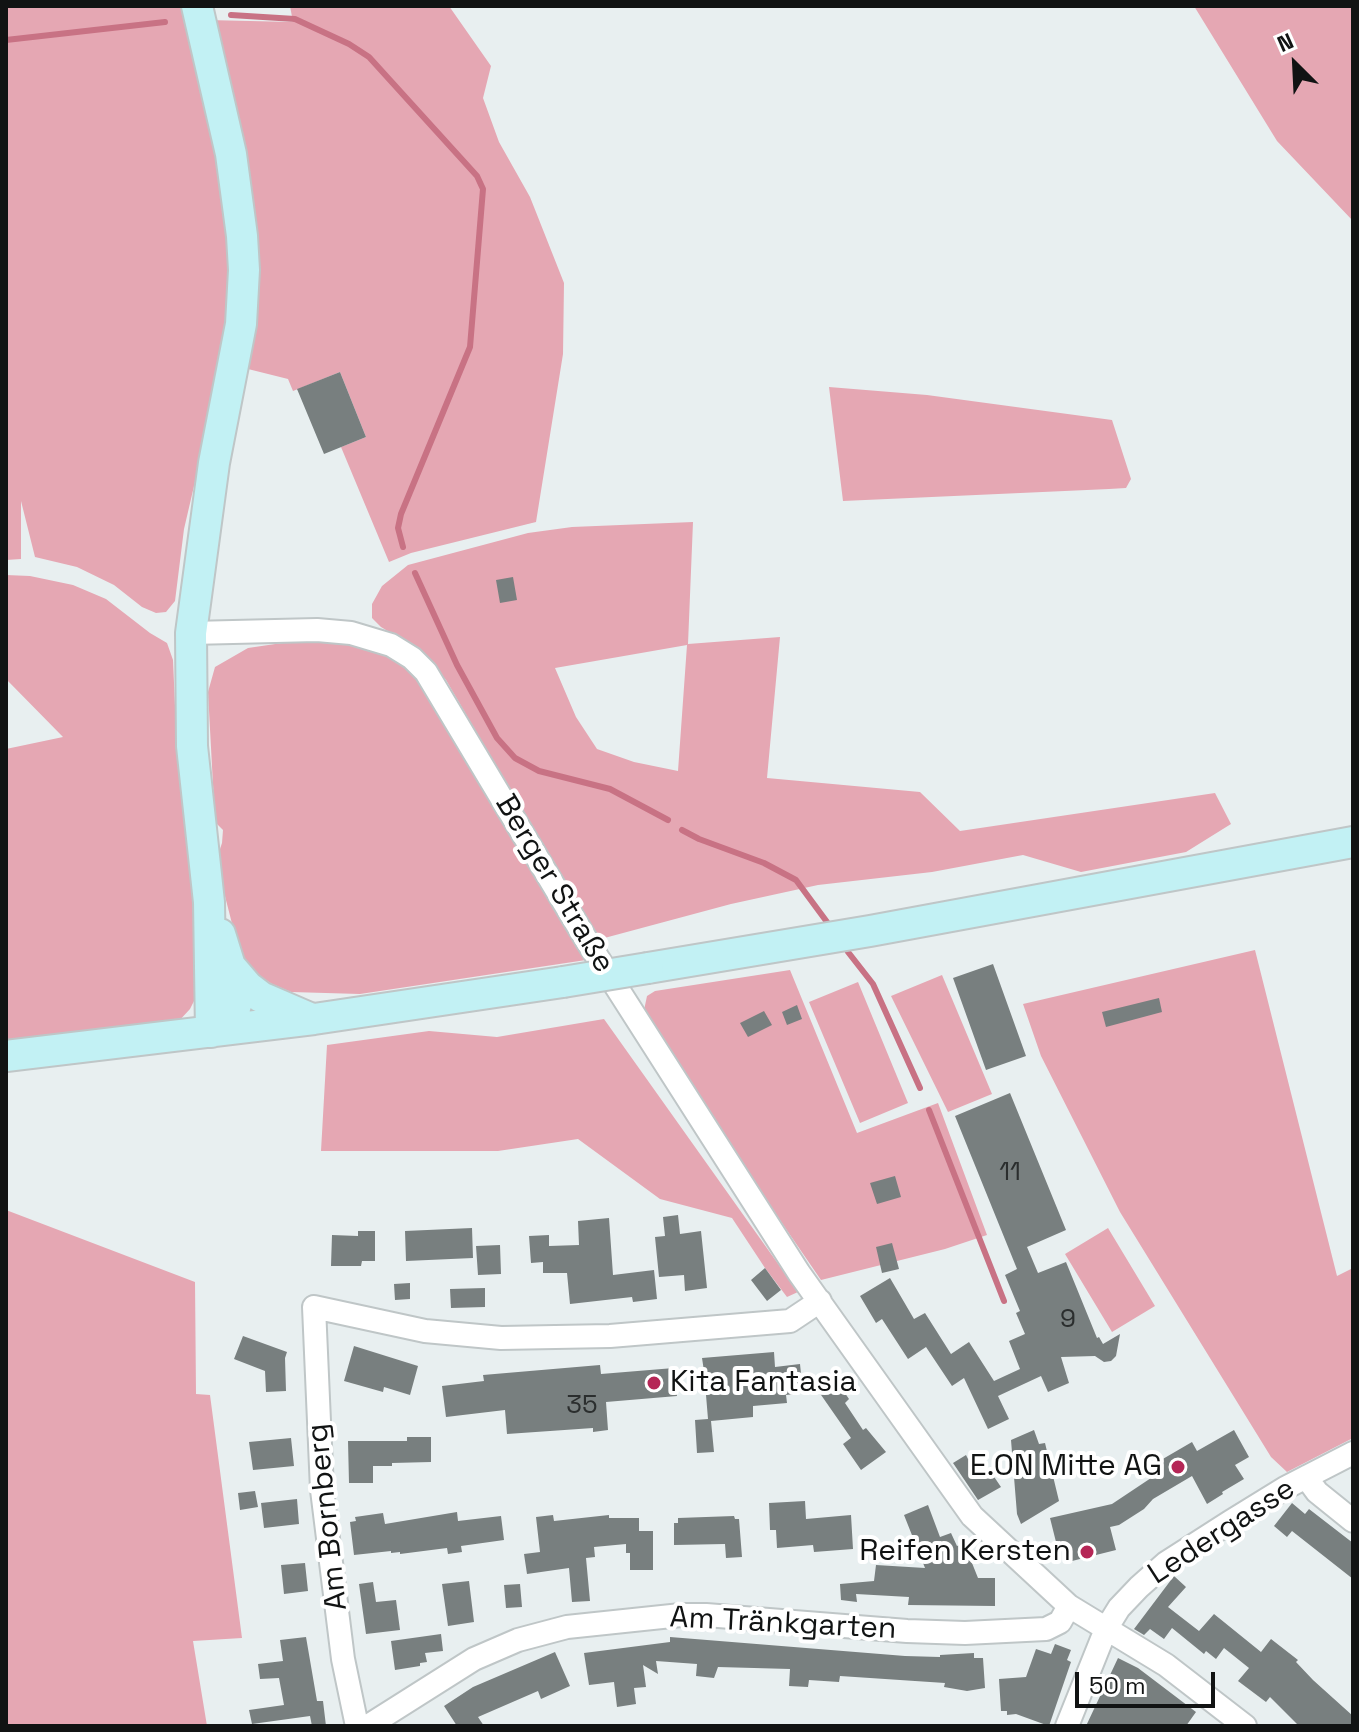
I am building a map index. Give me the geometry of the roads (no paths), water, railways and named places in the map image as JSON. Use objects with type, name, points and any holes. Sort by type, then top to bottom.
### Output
[{"type":"main road","points":[[197,6],[231,154],[244,270],[241,324],[214,463],[191,633],[192,746],[209,902],[211,1032]]},
{"type":"main road","points":[[6,1056],[314,1019],[563,982],[901,926],[1353,842]]},
{"type":"main road","points":[[209,902],[230,966],[236,1005],[231,1015],[211,1032]]},
{"type":"main road","points":[[230,966],[261,997],[314,1019]]},
{"type":"street","name":"Berger Straße","points":[[191,633],[317,630],[351,633],[391,645],[412,658],[426,672],[587,941],[799,1273],[972,1516],[1069,1606],[1166,1665],[1245,1726]]},
{"type":"street","name":"Am Bornberg","points":[[357,1726],[343,1659],[322,1490],[314,1307],[425,1331],[501,1338],[610,1336],[790,1321],[820,1301]]},
{"type":"street","name":"Ledergasse","points":[[1067,1726],[1106,1629],[1119,1608],[1166,1563],[1263,1501],[1353,1453]]},
{"type":"street","points":[[1306,1477],[1317,1492],[1353,1521]]},
{"type":"street","name":"Am Tränkgarten","points":[[368,1726],[474,1659],[518,1640],[567,1627],[694,1615],[965,1633],[1046,1629],[1060,1622],[1069,1606]]},
{"type":"waterway","points":[[231,15],[295,19],[349,44],[369,57],[477,176],[483,189],[470,347],[401,514],[398,528],[403,547]]},
{"type":"waterway","points":[[6,40],[165,22]]},
{"type":"waterway","points":[[415,573],[457,665],[497,738],[515,758],[539,771],[610,789],[668,820]]},
{"type":"waterway","points":[[682,830],[764,863],[796,880],[827,922]]},
{"type":"waterway","points":[[848,952],[873,984],[920,1088]]},
{"type":"waterway","points":[[929,1110],[1004,1301]]},
{"type":"place","name":"Kita Fantasia","points":[[654,1383]]},
{"type":"place","name":"E.ON Mitte AG","points":[[1178,1467]]},
{"type":"place","name":"Reifen Kersten","points":[[1087,1552]]}]
